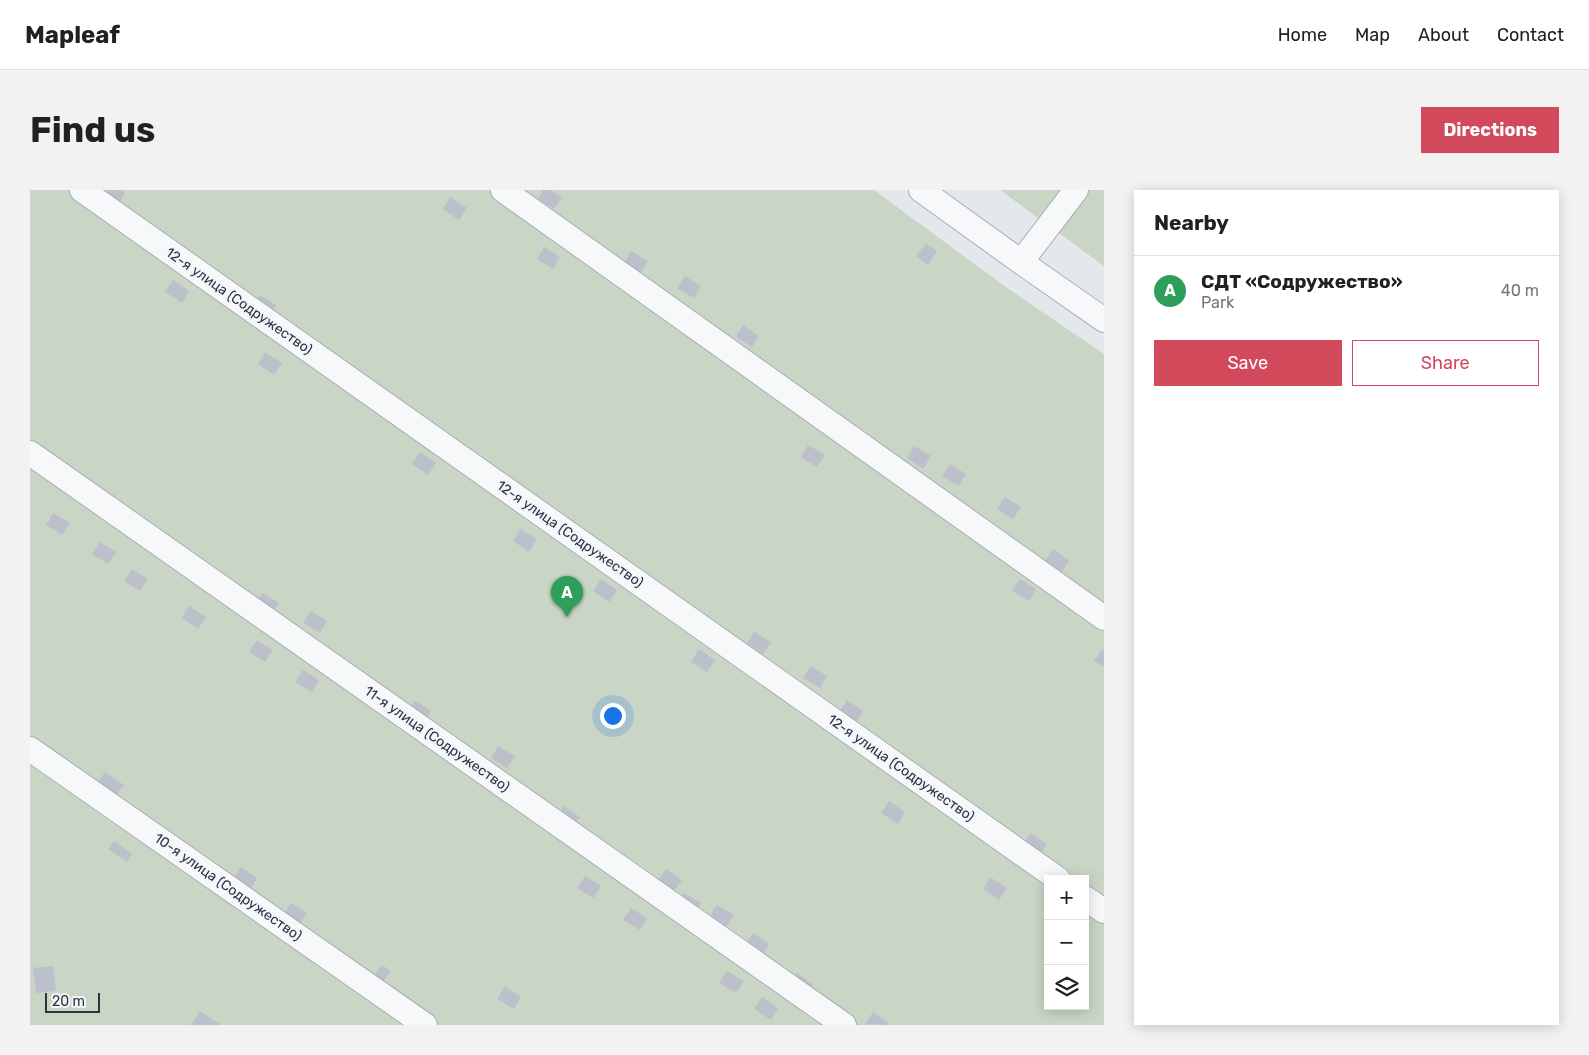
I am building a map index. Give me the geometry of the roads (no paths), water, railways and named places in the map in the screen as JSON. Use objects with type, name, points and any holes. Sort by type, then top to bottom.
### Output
[{"type":"lane","name":"12-я улица (Содружество)","points":[[82,190],[1052,875]]},
{"type":"lane","points":[[503,190],[1104,618]]},
{"type":"lane","points":[[921,190],[1104,320]]},
{"type":"lane","points":[[1021,262],[1076,190]]},
{"type":"lane","name":"11-я улица (Содружество)","points":[[30,453],[844,1025]]},
{"type":"lane","name":"10-я улица (Содружество)","points":[[30,749],[425,1025]]},
{"type":"lane","points":[[1089,901],[1104,911]]},
{"type":"place","name":"СДТ «Содружество»","points":[[567,617]]}]
